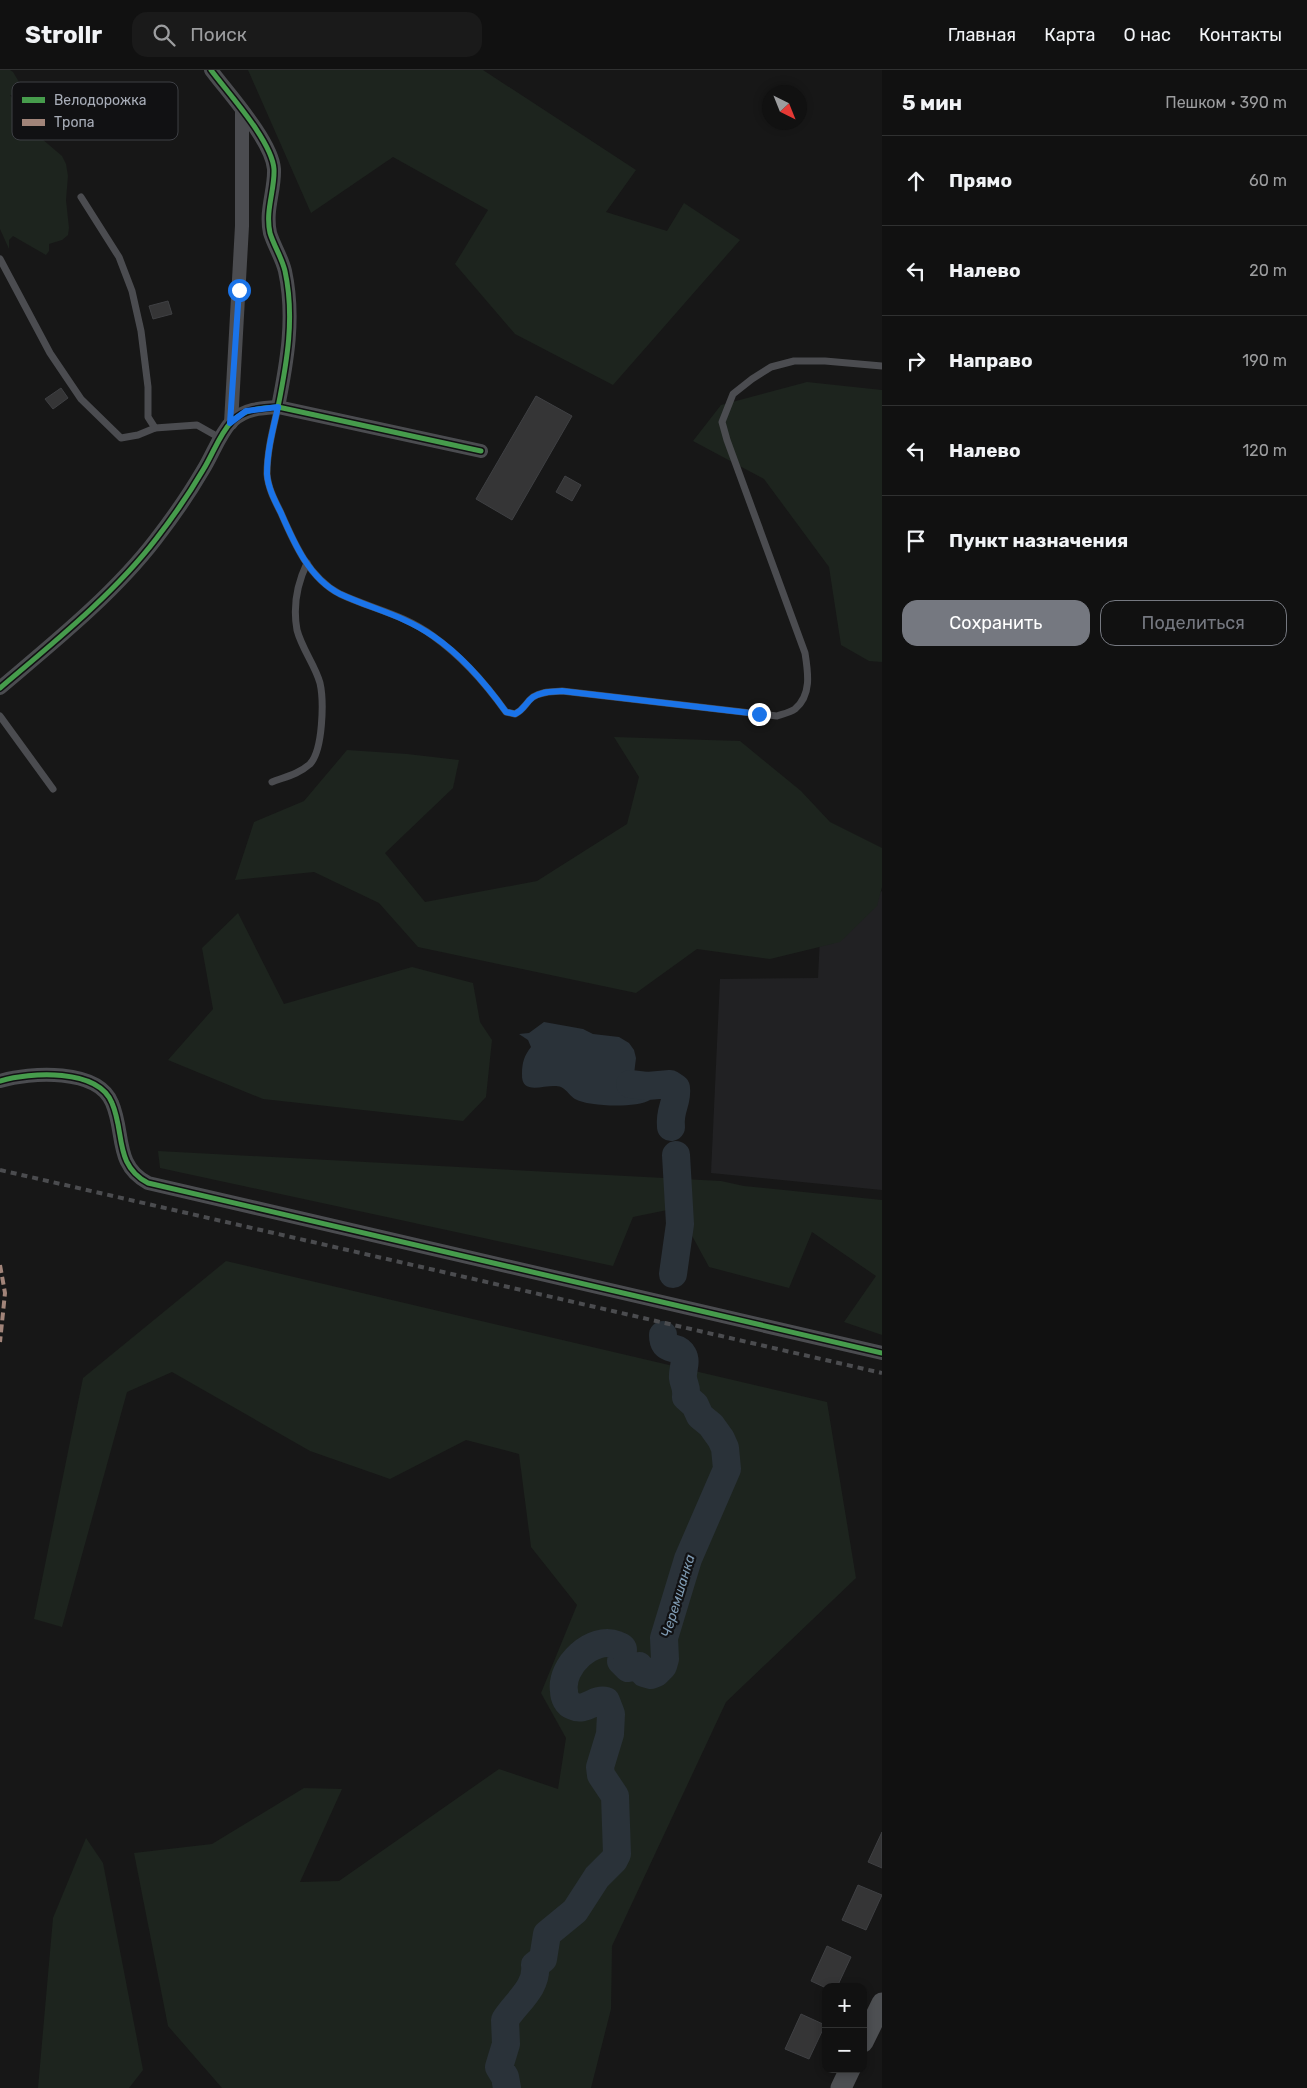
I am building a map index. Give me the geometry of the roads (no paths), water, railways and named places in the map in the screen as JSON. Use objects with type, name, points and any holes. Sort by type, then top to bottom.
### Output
[{"type":"main road","points":[[867,2034],[882,2003]]},
{"type":"main road","points":[[841,2088],[848,2073]]},
{"type":"street","points":[[211,70],[242,110],[267,148],[274,167],[268,214],[269,224],[270,233],[280,254],[285,272],[290,312],[288,356],[278,407]]},
{"type":"street","points":[[230,423],[242,226],[242,110]]},
{"type":"street","points":[[0,688],[86,612],[155,541],[187,496],[230,423],[246,411],[278,407],[481,451]]},
{"type":"street","points":[[0,1081],[27,1075],[47,1074],[71,1077],[102,1088],[111,1100],[116,1113],[124,1155],[130,1170],[148,1184],[882,1353]]},
{"type":"lane","points":[[81,196],[119,256],[132,291],[141,331],[148,387],[148,416],[155,428]]},
{"type":"lane","points":[[0,259],[50,353],[81,399],[121,438],[138,435],[155,428],[198,425],[220,438]]},
{"type":"lane","points":[[278,407],[270,444],[267,475],[271,491],[293,540],[307,564],[325,584],[339,593],[394,614],[433,635],[461,659],[506,712],[515,714],[523,710],[534,697],[546,692],[562,691],[777,716],[795,710],[803,699],[808,685],[805,653],[722,422],[733,394],[771,366],[794,361],[825,361],[882,366]]},
{"type":"lane","points":[[272,782],[294,774],[311,763],[319,744],[323,703],[319,682],[298,630],[296,601],[300,578],[307,564]]},
{"type":"lane","points":[[0,716],[53,789]]},
{"type":"waterway","name":"Черемшанка","points":[[630,1084],[647,1086],[670,1084],[676,1088],[676,1097],[671,1115],[671,1127]]},
{"type":"waterway","name":"Черемшанка","points":[[673,1274],[680,1224],[676,1155]]},
{"type":"waterway","name":"Черемшанка","points":[[507,2088],[505,2077],[499,2067],[506,2044],[505,2020],[525,1995],[533,1981],[535,1965],[543,1959],[547,1934],[575,1911],[597,1877],[614,1860],[617,1854],[615,1796],[601,1775],[600,1767],[610,1734],[611,1714],[606,1701],[598,1701],[582,1707],[569,1704],[565,1698],[564,1691],[564,1681],[567,1672],[580,1655],[598,1644],[608,1643],[622,1647],[621,1661],[628,1668],[639,1666],[644,1673],[651,1675],[663,1666],[665,1659],[664,1638],[688,1559],[727,1469],[725,1448],[721,1439],[711,1425],[700,1416],[695,1405],[686,1397],[683,1378],[685,1361],[683,1355],[677,1349],[668,1347],[665,1344],[663,1335]]},
{"type":"railway","points":[[0,1170],[882,1373]]}]
